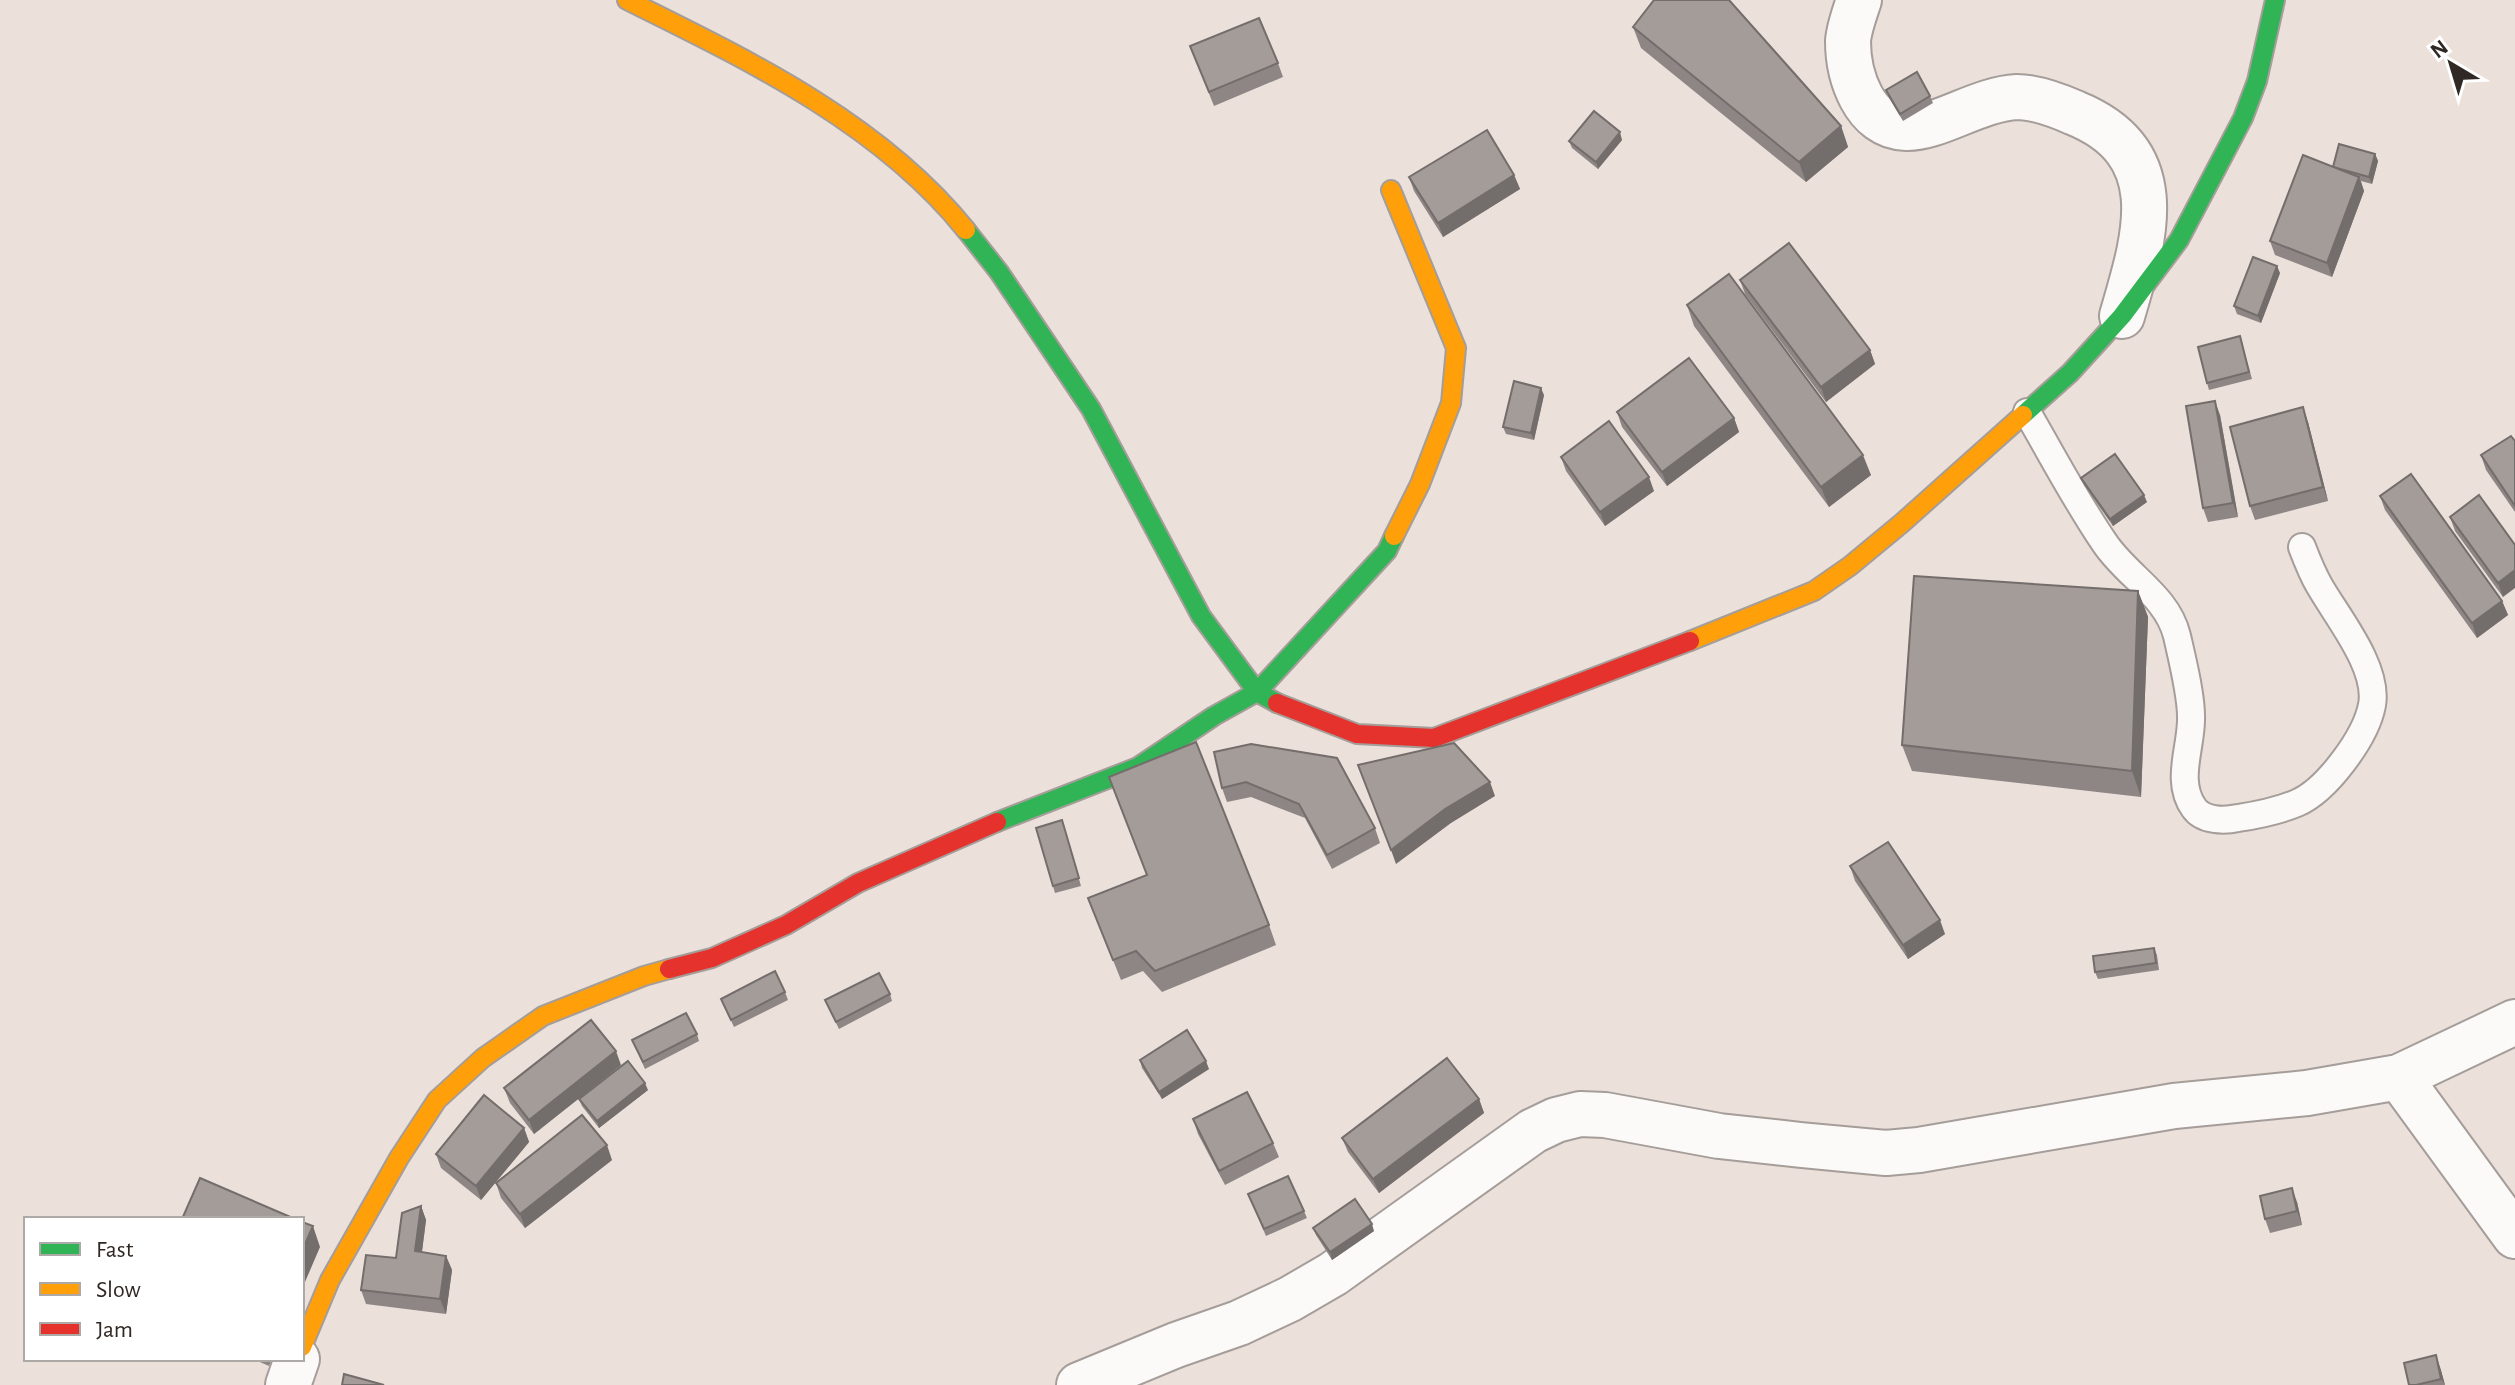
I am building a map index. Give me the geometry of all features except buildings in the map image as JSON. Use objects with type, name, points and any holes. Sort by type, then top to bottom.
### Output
[{"type":"street","points":[[627,0],[704,38],[824,106],[898,161],[956,218],[999,272],[1082,395],[1201,616],[1257,692],[1287,708],[1357,734],[1434,738],[1814,591],[1902,523],[2070,373],[2162,266],[2179,240],[2243,118],[2257,81],[2275,0]]},
{"type":"street","points":[[1859,0],[1848,38],[1850,66],[1864,103],[1886,124],[1906,128],[1927,125],[1986,102],[2019,97],[2061,107],[2092,120],[2123,144],[2136,162],[2142,181],[2143,243],[2122,316]]},
{"type":"street","points":[[304,1342],[330,1280],[399,1158],[437,1100],[483,1058],[531,1024],[543,1016],[615,987],[712,958],[786,925],[858,883],[1049,800],[1138,767],[1214,716],[1257,692],[1387,551],[1420,484],[1451,403],[1456,348],[1391,190]]},
{"type":"street","points":[[1079,1385],[1239,1323],[1290,1299],[1333,1274],[1533,1131],[1568,1117],[1605,1115],[1719,1136],[1886,1153],[1919,1150],[2174,1106],[2307,1093],[2399,1077],[2515,1022]]},
{"type":"street","points":[[2399,1077],[2515,1236]]},
{"type":"street","points":[[288,1385],[296,1361]]},
{"type":"lane","points":[[2027,412],[2106,546],[2169,612],[2192,718],[2184,774],[2187,796],[2195,811],[2207,818],[2231,819],[2267,813],[2299,802],[2315,791],[2350,752],[2372,705],[2372,683],[2366,664],[2317,582],[2302,547]]},
{"type":"traffic: fast","points":[[2023,415],[2070,373],[2122,316],[2179,240],[2243,118],[2257,81],[2275,0]]},
{"type":"traffic: fast","points":[[966,230],[999,272],[1091,409],[1201,616],[1257,692],[1277,703]]},
{"type":"traffic: fast","points":[[997,822],[1138,767],[1214,716],[1257,692],[1387,551],[1394,536]]},
{"type":"traffic: slow","points":[[627,0],[765,71],[853,126],[894,157],[932,192],[966,230]]},
{"type":"traffic: slow","points":[[1391,190],[1456,348],[1451,403],[1420,484],[1394,536]]},
{"type":"traffic: slow","points":[[1690,641],[1814,591],[1902,523],[2023,415]]},
{"type":"traffic: slow","points":[[304,1342],[330,1280],[399,1158],[437,1100],[483,1058],[543,1016],[669,969]]},
{"type":"traffic: jam","points":[[1277,703],[1357,734],[1434,738],[1690,641]]},
{"type":"traffic: jam","points":[[669,969],[712,958],[786,925],[858,883],[997,822]]}]
